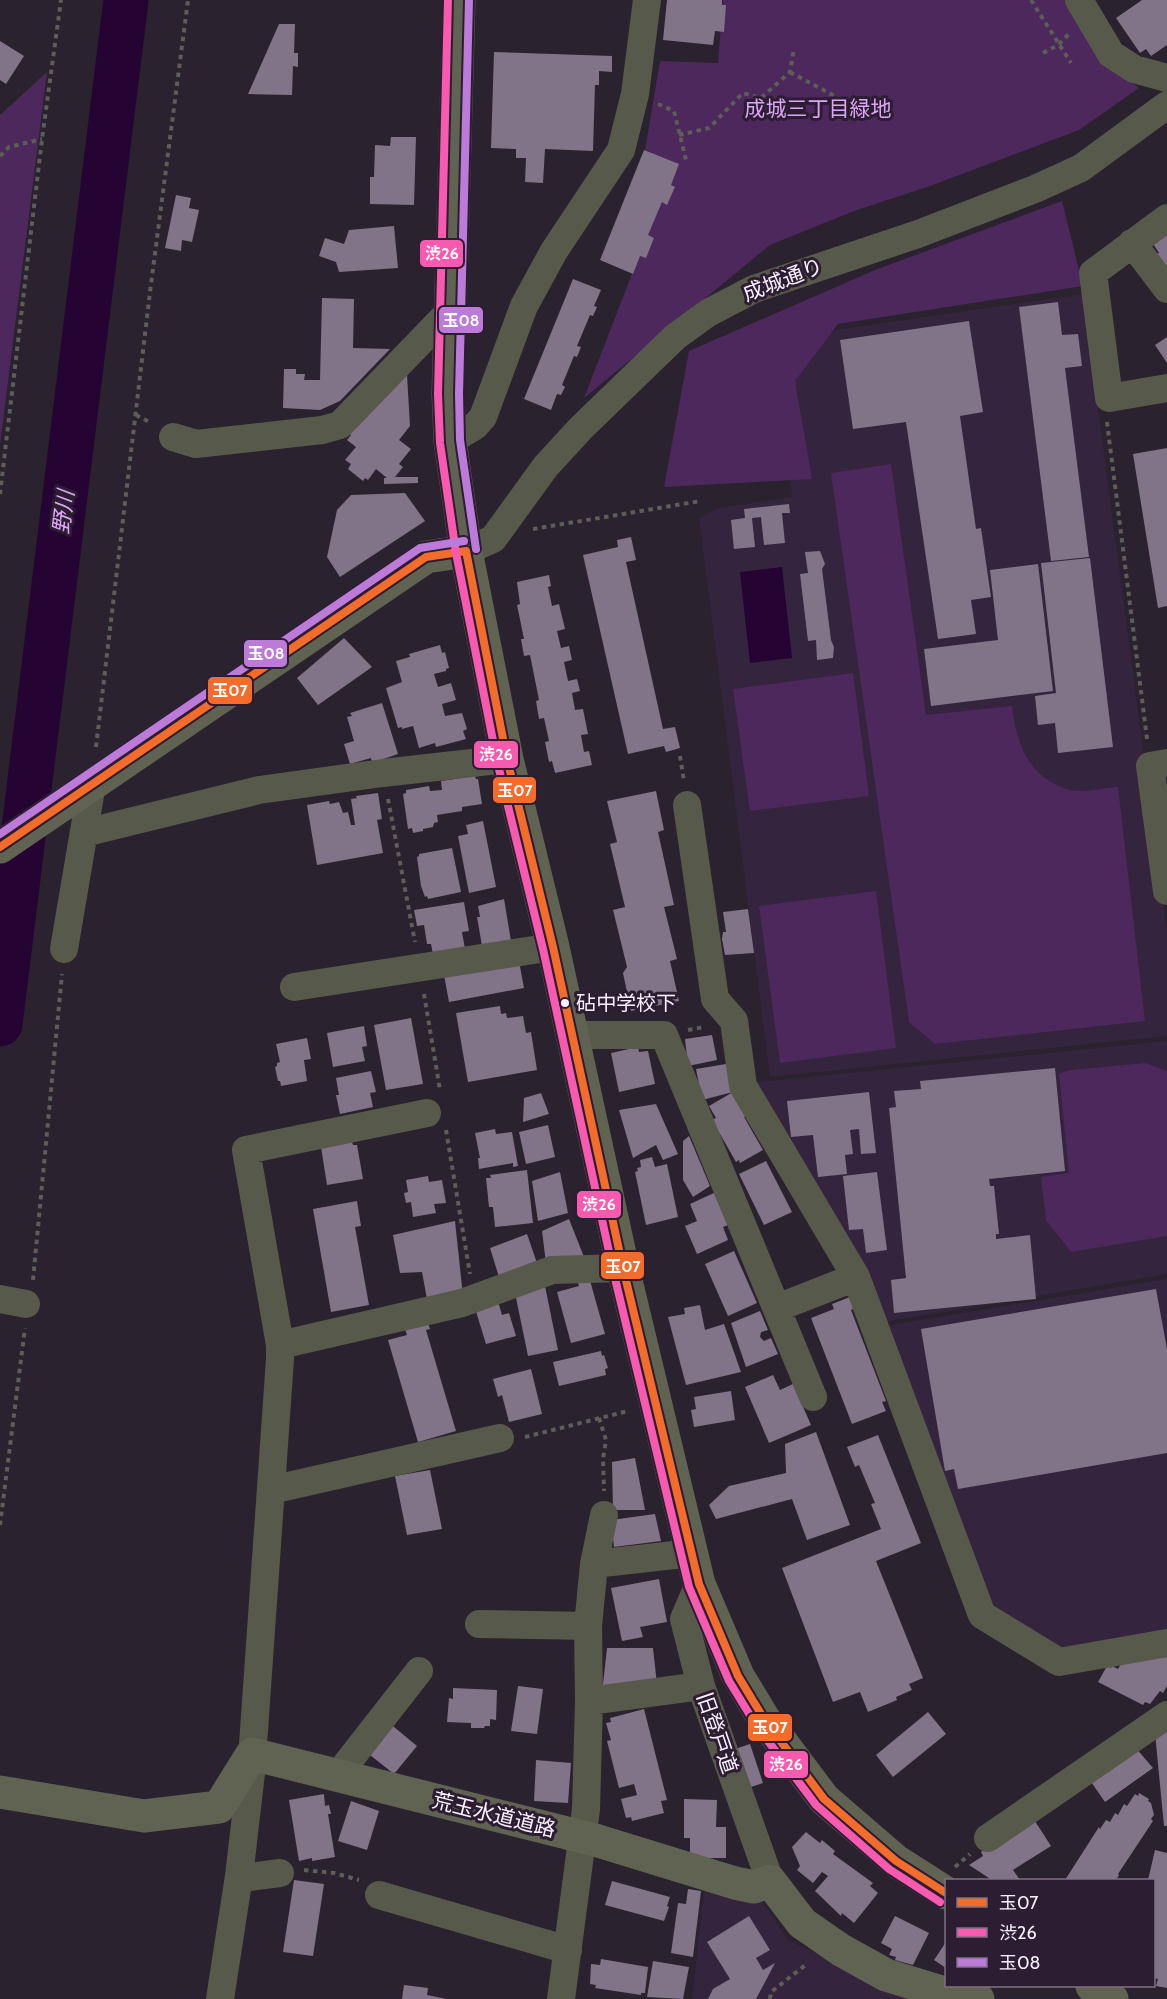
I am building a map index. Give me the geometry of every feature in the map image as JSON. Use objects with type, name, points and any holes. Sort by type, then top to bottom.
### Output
[{"type":"main road","points":[[459,0],[448,394],[450,441],[466,551],[507,759],[553,947],[623,1268],[695,1569],[738,1676],[764,1719],[824,1799],[896,1861],[940,1889]]},
{"type":"main road","points":[[0,847],[426,556],[466,551]]},
{"type":"main road","points":[[0,1792],[144,1816],[219,1807],[252,1754]]},
{"type":"main road","name":"荒玉水道道路","points":[[252,1754],[583,1837],[754,1887],[770,1881]]},
{"type":"main road","points":[[770,1881],[802,1923],[886,1975],[948,1994],[978,1999]]},
{"type":"street","points":[[450,441],[475,426],[483,417],[524,306],[554,251],[621,150],[635,94],[647,0]]},
{"type":"street","points":[[1079,0],[1111,54],[1134,69],[1167,78]]},
{"type":"street","name":"成城通り","points":[[466,551],[493,538],[546,466],[581,428],[675,337],[708,313],[754,289],[918,234],[1035,189],[1081,168],[1167,105]]},
{"type":"street","points":[[1167,218],[1093,273],[1109,398],[1167,388]]},
{"type":"street","points":[[1132,243],[1167,289]]},
{"type":"street","points":[[173,436],[196,444],[322,430],[340,425],[450,311]]},
{"type":"street","points":[[84,833],[259,790],[507,759]]},
{"type":"street","points":[[1159,765],[1167,891]]},
{"type":"street","points":[[64,949],[84,833],[87,787]]},
{"type":"street","points":[[687,805],[715,999],[734,1021],[743,1086],[856,1277],[982,1615],[1059,1662],[1167,1643]]},
{"type":"street","points":[[294,987],[553,947]]},
{"type":"street","points":[[572,1035],[664,1035],[813,1397]]},
{"type":"street","points":[[220,1999],[239,1876],[252,1754],[280,1359],[280,1345],[246,1150],[437,1111]]},
{"type":"street","points":[[280,1345],[474,1298],[552,1270],[623,1268]]},
{"type":"street","points":[[777,1308],[856,1277]]},
{"type":"street","points":[[271,1490],[500,1438]]},
{"type":"street","points":[[561,1999],[586,1809],[589,1701],[588,1626],[594,1564],[604,1515]]},
{"type":"street","points":[[594,1564],[695,1569]]},
{"type":"street","name":"旧登戸道","points":[[695,1569],[684,1619],[701,1686],[770,1881]]},
{"type":"street","points":[[479,1624],[588,1626]]},
{"type":"street","points":[[338,1776],[419,1671]]},
{"type":"street","points":[[589,1701],[701,1686]]},
{"type":"street","points":[[988,1838],[1167,1715]]},
{"type":"street","points":[[239,1876],[280,1873]]},
{"type":"street","points":[[379,1896],[568,1950]]},
{"type":"path","points":[[0,494],[42,139],[61,0]]},
{"type":"path","points":[[87,787],[188,0]]},
{"type":"path","points":[[1030,0],[1071,63]]},
{"type":"path","points":[[680,135],[709,128],[743,93],[761,98],[790,72],[794,48]]},
{"type":"path","points":[[790,72],[866,113]]},
{"type":"path","points":[[635,94],[674,111],[686,160]]},
{"type":"path","points":[[0,156],[9,147],[42,139]]},
{"type":"path","points":[[1109,398],[1105,412],[1159,765]]},
{"type":"path","points":[[523,531],[701,501]]},
{"type":"path","points":[[383,773],[420,968],[437,1111],[474,1298]]},
{"type":"path","points":[[0,1525],[27,1318],[15,1302],[32,1287],[64,949]]},
{"type":"path","points":[[664,1035],[734,1021]]},
{"type":"path","points":[[500,1438],[512,1440],[655,1404]]},
{"type":"path","points":[[599,1418],[606,1440],[603,1459],[604,1515]]},
{"type":"path","points":[[949,1879],[988,1838]]},
{"type":"path","points":[[280,1873],[306,1870],[334,1873],[381,1887],[379,1896]]},
{"type":"path","points":[[770,1999],[771,1992],[832,1943]]},
{"type":"shaded area","points":[[1083,294],[1167,931],[1167,1036],[770,1077],[699,518],[719,508],[792,497],[780,395],[810,337],[835,330]]},
{"type":"shaded area","points":[[782,567],[792,658],[750,663],[740,572]]},
{"type":"shaded area","points":[[1167,1041],[1167,1274],[878,1323],[750,1083]]},
{"type":"shaded area","points":[[1167,1279],[1167,1631],[1052,1649],[994,1617],[879,1327]]},
{"type":"shaded area","points":[[705,1885],[761,1899],[788,1940],[884,1984],[939,1999],[692,1999]]},
{"type":"green space","name":"成城三丁目緑地","points":[[723,0],[1066,0],[1098,58],[1139,88],[1079,130],[930,186],[854,211],[770,245],[584,398],[671,173],[644,156],[660,61],[718,63]]},
{"type":"green space","points":[[47,72],[0,445],[0,115]]},
{"type":"green space","points":[[1062,201],[1083,286],[838,324],[795,381],[812,479],[664,487],[689,351],[875,270]]},
{"type":"green space","points":[[891,464],[926,715],[1012,706],[1021,746],[1027,758],[1044,777],[1056,785],[1076,791],[1118,787],[1145,1021],[935,1044],[909,1022],[831,473]]},
{"type":"green space","points":[[853,673],[869,796],[750,811],[733,689]]},
{"type":"green space","points":[[876,891],[896,1048],[780,1063],[759,906]]},
{"type":"green space","points":[[1145,1063],[1167,1071],[1167,1236],[1071,1252],[1046,1220],[1041,1177],[1069,1173],[1059,1074],[1070,1070]]},
{"type":"building","points":[[667,0],[722,0],[722,5],[726,5],[724,32],[715,31],[713,45],[663,40]]},
{"type":"building","points":[[1142,0],[1167,0],[1167,45],[1151,56],[1146,49],[1140,53],[1116,18]]},
{"type":"building","points":[[279,24],[295,24],[294,53],[298,53],[298,67],[293,66],[292,95],[248,94]]},
{"type":"building","points":[[0,41],[24,56],[6,84],[0,80]]},
{"type":"building","points":[[494,52],[612,56],[612,72],[599,71],[599,85],[595,85],[593,151],[545,149],[543,183],[525,182],[526,158],[516,158],[516,149],[491,148]]},
{"type":"building","points":[[391,137],[416,137],[414,205],[370,204],[370,177],[374,177],[375,145],[390,146]]},
{"type":"building","points":[[644,150],[679,164],[671,185],[675,187],[667,205],[662,202],[648,235],[654,238],[646,258],[640,256],[633,274],[600,260]]},
{"type":"building","points":[[176,195],[191,198],[189,208],[199,210],[192,242],[182,240],[181,251],[165,248]]},
{"type":"building","points":[[394,226],[398,268],[339,272],[336,262],[319,256],[325,238],[344,244],[349,230]]},
{"type":"building","points":[[1167,232],[1167,270],[1156,254],[1159,253],[1152,242]]},
{"type":"building","points":[[573,279],[601,290],[594,306],[597,307],[593,316],[590,315],[577,346],[581,347],[577,357],[574,356],[562,385],[565,387],[561,395],[557,394],[551,410],[524,399]]},
{"type":"building","points":[[322,298],[354,299],[353,348],[390,349],[340,401],[320,410],[283,408],[284,369],[296,369],[296,374],[305,374],[304,380],[320,380]]},
{"type":"building","points":[[1058,302],[1062,335],[1078,334],[1082,366],[1065,368],[1089,557],[1051,561],[1019,307]]},
{"type":"building","points":[[969,321],[983,412],[960,416],[976,529],[981,528],[991,597],[971,600],[976,634],[938,639],[906,422],[853,429],[840,340]]},
{"type":"building","points":[[1167,337],[1167,363],[1155,345]]},
{"type":"building","points":[[407,375],[410,426],[399,440],[411,449],[399,464],[403,467],[395,477],[418,477],[418,483],[384,484],[384,478],[387,478],[376,469],[368,480],[365,478],[363,481],[348,469],[351,464],[345,460],[356,447],[347,440],[351,435],[348,433]]},
{"type":"building","points":[[1167,448],[1167,606],[1158,608],[1133,454]]},
{"type":"building","points":[[405,493],[425,521],[340,577],[327,557],[337,510],[351,495]]},
{"type":"building","points":[[789,504],[790,513],[782,513],[785,543],[764,545],[761,517],[752,518],[755,547],[734,549],[731,520],[745,518],[744,509]]},
{"type":"building","points":[[631,537],[636,560],[626,562],[663,729],[675,727],[680,748],[666,752],[664,746],[628,754],[583,555],[618,547],[617,540]]},
{"type":"building","points":[[820,551],[825,564],[822,569],[831,640],[834,647],[833,658],[817,660],[816,640],[808,641],[800,574],[808,573],[805,552]]},
{"type":"building","points":[[1090,558],[1113,747],[1058,753],[1055,723],[1038,725],[1035,696],[1056,693],[1041,563]]},
{"type":"building","points":[[1038,564],[1053,691],[931,706],[924,649],[998,640],[990,570]]},
{"type":"building","points":[[549,575],[551,586],[548,587],[552,606],[559,604],[565,629],[557,631],[561,648],[569,646],[572,660],[564,662],[568,681],[577,679],[580,691],[572,693],[575,710],[583,709],[588,734],[581,735],[584,752],[589,751],[592,765],[555,773],[552,761],[549,762],[545,742],[549,741],[544,718],[539,719],[536,701],[539,700],[530,655],[524,656],[521,639],[524,639],[517,605],[520,604],[517,582]]},
{"type":"building","points":[[344,638],[372,667],[318,705],[297,678]]},
{"type":"building","points":[[440,645],[442,653],[445,652],[449,668],[434,674],[438,687],[451,683],[456,700],[442,704],[445,716],[462,713],[467,729],[463,731],[466,739],[436,747],[435,743],[419,748],[413,726],[398,728],[386,688],[402,682],[396,661],[410,657],[409,654]]},
{"type":"building","points":[[382,703],[398,754],[372,763],[371,758],[350,764],[344,744],[354,741],[347,717],[352,716],[350,713]]},
{"type":"building","points":[[475,776],[478,779],[482,804],[462,807],[462,811],[437,815],[438,822],[423,831],[413,833],[412,828],[408,829],[403,794],[406,790],[429,786],[430,791],[442,790],[441,781]]},
{"type":"building","points":[[656,791],[664,830],[658,832],[674,905],[664,907],[677,959],[670,961],[679,1001],[631,1011],[623,973],[627,967],[613,910],[625,907],[610,844],[617,842],[607,801]]},
{"type":"building","points":[[378,793],[382,819],[377,820],[383,853],[317,865],[307,805],[329,801],[330,804],[339,802],[343,813],[348,812],[351,825],[355,825],[351,799],[357,798],[356,796]]},
{"type":"building","points":[[483,821],[496,887],[469,893],[458,836],[468,834],[466,825]]},
{"type":"building","points":[[452,848],[461,892],[428,899],[421,886],[417,857],[419,854]]},
{"type":"building","points":[[504,899],[511,941],[482,946],[477,917],[480,917],[478,906]]},
{"type":"building","points":[[464,902],[469,931],[462,932],[465,949],[433,954],[431,944],[427,944],[424,925],[417,926],[414,910]]},
{"type":"building","points":[[748,909],[754,953],[725,955],[722,939],[723,932],[726,932],[723,912]]},
{"type":"building","points":[[519,961],[524,988],[449,1002],[444,975]]},
{"type":"building","points":[[500,1006],[501,1014],[506,1013],[507,1018],[523,1016],[526,1033],[531,1032],[537,1070],[468,1082],[456,1013]]},
{"type":"building","points":[[411,1018],[423,1084],[386,1090],[374,1025]]},
{"type":"building","points":[[364,1026],[367,1046],[362,1047],[365,1061],[333,1067],[327,1033]]},
{"type":"building","points":[[712,1035],[717,1060],[688,1066],[685,1039]]},
{"type":"building","points":[[307,1038],[311,1059],[304,1060],[307,1081],[281,1086],[275,1067],[280,1062],[276,1044]]},
{"type":"building","points":[[638,1047],[639,1052],[648,1051],[655,1084],[619,1092],[611,1053]]},
{"type":"building","points":[[726,1064],[747,1115],[744,1117],[763,1150],[740,1163],[739,1160],[736,1162],[712,1120],[716,1118],[709,1106],[733,1092],[702,1100],[696,1069]]},
{"type":"building","points":[[1055,1068],[1065,1171],[989,1179],[990,1186],[994,1186],[999,1234],[996,1234],[996,1239],[1030,1235],[1036,1299],[894,1313],[891,1280],[906,1278],[889,1108],[896,1107],[894,1091],[921,1089],[920,1081]]},
{"type":"building","points":[[371,1071],[376,1092],[370,1093],[373,1107],[340,1114],[336,1095],[339,1095],[336,1078]]},
{"type":"building","points":[[869,1092],[876,1153],[861,1154],[859,1129],[850,1130],[853,1154],[845,1155],[847,1174],[818,1177],[813,1135],[791,1137],[787,1101]]},
{"type":"building","points":[[541,1093],[549,1114],[523,1122],[524,1098]]},
{"type":"building","points":[[656,1104],[678,1154],[663,1160],[656,1145],[633,1158],[619,1110]]},
{"type":"building","points":[[548,1125],[555,1157],[526,1164],[519,1132]]},
{"type":"building","points":[[495,1129],[496,1134],[512,1132],[518,1166],[513,1167],[513,1163],[479,1169],[478,1158],[480,1158],[475,1133]]},
{"type":"building","points":[[689,1136],[710,1186],[693,1197],[683,1180],[683,1141]]},
{"type":"building","points":[[352,1142],[353,1145],[357,1145],[363,1179],[327,1185],[321,1147]]},
{"type":"building","points":[[652,1157],[655,1167],[667,1164],[678,1217],[646,1225],[635,1172],[641,1167],[640,1160]]},
{"type":"building","points":[[766,1161],[792,1212],[764,1225],[739,1174]]},
{"type":"building","points":[[527,1170],[533,1223],[495,1227],[493,1207],[489,1207],[486,1178],[491,1178],[490,1175]]},
{"type":"building","points":[[560,1172],[568,1213],[538,1221],[532,1181]]},
{"type":"building","points":[[877,1172],[887,1250],[866,1253],[863,1229],[849,1230],[843,1176]]},
{"type":"building","points":[[428,1176],[429,1182],[442,1180],[446,1203],[434,1204],[436,1213],[413,1217],[411,1202],[406,1203],[404,1193],[408,1192],[406,1180]]},
{"type":"building","points":[[714,1193],[728,1225],[723,1227],[728,1240],[697,1254],[685,1226],[697,1221],[690,1204]]},
{"type":"building","points":[[357,1201],[361,1226],[355,1227],[369,1305],[331,1312],[313,1209]]},
{"type":"building","points":[[569,1219],[584,1257],[546,1263],[542,1231]]},
{"type":"building","points":[[455,1221],[463,1296],[427,1299],[422,1272],[400,1273],[393,1235]]},
{"type":"building","points":[[527,1234],[537,1263],[499,1277],[490,1248]]},
{"type":"building","points":[[734,1251],[757,1303],[728,1316],[705,1264]]},
{"type":"building","points":[[589,1277],[605,1334],[571,1343],[557,1292],[579,1286],[577,1280]]},
{"type":"building","points":[[545,1286],[558,1350],[528,1356],[515,1293]]},
{"type":"building","points":[[1156,1289],[1167,1349],[1167,1453],[958,1489],[954,1469],[945,1471],[921,1329]]},
{"type":"building","points":[[850,1297],[855,1308],[851,1310],[886,1401],[882,1402],[886,1411],[852,1424],[811,1318],[834,1309],[832,1304]]},
{"type":"building","points":[[497,1298],[502,1315],[509,1313],[516,1336],[486,1344],[474,1305]]},
{"type":"building","points":[[700,1305],[705,1330],[724,1324],[741,1372],[686,1385],[668,1317],[685,1314],[684,1308]]},
{"type":"building","points":[[760,1311],[768,1330],[761,1332],[760,1337],[764,1341],[771,1338],[778,1354],[746,1367],[731,1323]]},
{"type":"building","points":[[427,1320],[430,1329],[426,1330],[456,1431],[418,1442],[388,1340],[407,1335],[404,1327]]},
{"type":"building","points":[[601,1351],[608,1368],[605,1369],[606,1375],[559,1386],[553,1362]]},
{"type":"building","points":[[531,1369],[542,1414],[509,1422],[502,1395],[498,1397],[493,1379]]},
{"type":"building","points":[[773,1375],[780,1390],[793,1384],[811,1425],[769,1443],[745,1387]]},
{"type":"building","points":[[731,1391],[735,1420],[694,1427],[691,1410],[696,1409],[694,1397]]},
{"type":"building","points":[[816,1432],[850,1525],[807,1540],[792,1499],[716,1519],[709,1505],[729,1486],[786,1473],[785,1444]]},
{"type":"building","points":[[878,1435],[921,1543],[876,1561],[923,1678],[909,1684],[912,1690],[896,1697],[897,1700],[868,1712],[860,1692],[833,1702],[782,1568],[881,1529],[871,1504],[875,1503],[859,1465],[855,1467],[847,1447]]},
{"type":"building","points":[[635,1458],[645,1510],[613,1510],[612,1462]]},
{"type":"building","points":[[430,1470],[442,1529],[407,1535],[395,1476]]},
{"type":"building","points":[[655,1514],[661,1541],[614,1547],[611,1520]]},
{"type":"building","points":[[659,1579],[667,1622],[640,1627],[643,1637],[622,1641],[611,1588]]},
{"type":"building","points":[[607,1648],[653,1648],[657,1684],[602,1693]]},
{"type":"building","points":[[1167,1656],[1167,1686],[1163,1693],[1160,1691],[1150,1704],[1145,1702],[1143,1705],[1098,1682],[1107,1666],[1118,1669],[1122,1662]]},
{"type":"building","points":[[518,1686],[543,1689],[537,1734],[511,1731]]},
{"type":"building","points":[[453,1688],[497,1690],[496,1720],[490,1719],[490,1726],[484,1728],[471,1728],[471,1723],[447,1722],[449,1698],[453,1699]]},
{"type":"building","points":[[644,1709],[667,1800],[661,1801],[664,1813],[632,1821],[631,1817],[626,1818],[621,1799],[637,1795],[634,1784],[619,1788],[607,1741],[611,1740],[606,1723],[611,1722],[610,1718]]},
{"type":"building","points":[[928,1712],[946,1734],[893,1777],[876,1755]]},
{"type":"building","points":[[388,1722],[417,1746],[394,1774],[365,1751]]},
{"type":"building","points":[[1167,1732],[1167,1826],[1164,1826],[1155,1733]]},
{"type":"building","points":[[750,1744],[763,1783],[745,1789],[732,1750]]},
{"type":"building","points":[[1135,1747],[1153,1768],[1105,1802],[1089,1779]]},
{"type":"building","points":[[536,1760],[571,1763],[568,1803],[534,1801]]},
{"type":"building","points":[[1139,1793],[1149,1799],[1154,1815],[1151,1819],[1153,1821],[1117,1879],[1066,1879],[1099,1827],[1100,1829],[1106,1820],[1110,1822],[1115,1813],[1118,1815],[1124,1804],[1127,1806],[1135,1794],[1138,1796]]},
{"type":"building","points":[[324,1794],[325,1806],[329,1805],[331,1814],[328,1814],[335,1857],[299,1861],[289,1800]]},
{"type":"building","points":[[684,1799],[717,1800],[716,1827],[726,1827],[726,1858],[690,1858],[690,1838],[684,1838]]},
{"type":"building","points":[[351,1801],[379,1811],[367,1850],[338,1841]]},
{"type":"building","points":[[1033,1818],[1051,1846],[1013,1870],[1019,1879],[990,1879],[969,1865],[983,1856],[981,1852]]},
{"type":"building","points":[[806,1832],[820,1843],[822,1840],[835,1851],[833,1854],[873,1883],[870,1886],[878,1893],[854,1923],[842,1913],[841,1916],[815,1891],[828,1876],[822,1872],[813,1883],[797,1870],[800,1866],[792,1847]]},
{"type":"building","points":[[1155,1850],[1167,1853],[1167,1988],[1156,1986],[1158,1979],[1155,1978],[1155,1879],[1148,1879]]},
{"type":"building","points":[[294,1880],[324,1884],[313,1956],[283,1952]]},
{"type":"building","points":[[612,1881],[670,1897],[664,1921],[605,1905]]},
{"type":"building","points":[[688,1889],[701,1891],[693,1957],[671,1953],[678,1903],[686,1904]]},
{"type":"building","points":[[749,1916],[770,1950],[756,1958],[763,1970],[775,1963],[756,1999],[708,1999],[713,1989],[730,1979],[707,1942]]},
{"type":"building","points":[[895,1916],[929,1933],[913,1965],[895,1960],[896,1957],[889,1955],[892,1949],[881,1943]]},
{"type":"building","points":[[945,1944],[945,1967],[934,1960]]},
{"type":"building","points":[[601,1959],[648,1967],[645,1993],[641,1995],[595,1988],[596,1985],[590,1984],[591,1964],[600,1965]]},
{"type":"building","points":[[653,1961],[689,1967],[683,1999],[647,1997]]},
{"type":"building","points":[[404,1985],[428,1988],[427,1995],[447,1999],[402,1999]]},
{"type":"waterway","name":"野川","points":[[0,1024],[126,0]]},
{"type":"transit line","name":"渋26","points":[[448,0],[438,394],[440,443],[456,553],[497,761],[543,949],[613,1270],[689,1587],[729,1681],[756,1725],[816,1805],[889,1869],[940,1902]]},
{"type":"transit line","name":"玉08","points":[[469,0],[459,394],[460,440],[476,549]]},
{"type":"transit line","name":"玉08","points":[[0,834],[420,548],[464,541]]},
{"type":"transit line","name":"玉07","points":[[466,551],[507,759],[553,947],[623,1268],[699,1584],[738,1676],[764,1719],[824,1799],[896,1861],[945,1892]]},
{"type":"transit line","name":"玉07","points":[[0,847],[426,557],[466,551]]},
{"type":"place","name":"砧中学校下","points":[[565,1003]]}]
